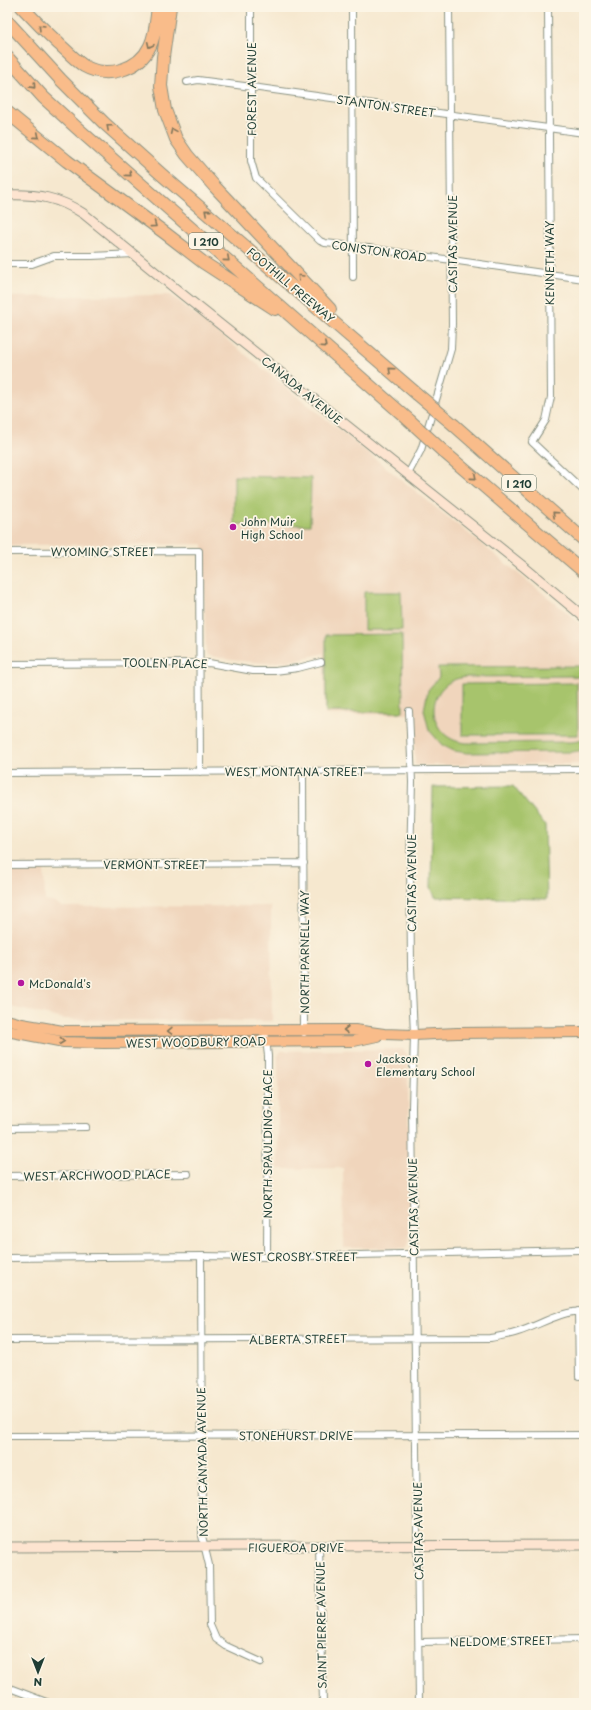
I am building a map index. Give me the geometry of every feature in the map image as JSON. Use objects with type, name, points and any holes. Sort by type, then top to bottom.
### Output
[{"type":"highway","points":[[22,7],[79,63],[93,70],[108,72],[128,67],[146,53],[153,38],[158,7]]},
{"type":"highway","points":[[170,7],[163,57],[161,86],[165,110],[176,139],[187,155],[215,187],[364,347]]},
{"type":"highway","name":"FOOTHILL FREEWAY","points":[[7,21],[61,80],[104,123],[161,174],[454,425],[584,540]]},
{"type":"highway","name":"FOOTHILL FREEWAY","points":[[7,57],[43,97],[77,128],[308,330],[444,452],[584,573]]},
{"type":"highway","points":[[7,112],[67,161],[204,263],[308,330]]},
{"type":"main road","name":"WEST WOODBURY ROAD","points":[[7,1020],[63,1031],[266,1036],[305,1041],[354,1041],[384,1034]]},
{"type":"main road","name":"WEST WOODBURY ROAD","points":[[7,1031],[72,1042],[266,1036],[304,1030],[355,1030],[384,1034],[414,1035],[457,1033],[584,1032]]},
{"type":"street","name":"FOREST AVENUE","points":[[251,7],[251,161],[253,170]]},
{"type":"street","points":[[352,7],[353,277]]},
{"type":"street","name":"CASITAS AVENUE","points":[[408,474],[421,450],[451,349],[452,261],[449,7]]},
{"type":"street","name":"KENNETH WAY","points":[[548,7],[551,397],[546,420],[532,442],[584,490]]},
{"type":"street","name":"STANTON STREET","points":[[187,82],[198,80],[584,133]]},
{"type":"street","name":"CONISTON ROAD","points":[[253,170],[256,178],[320,240],[326,243],[584,279]]},
{"type":"street","name":"CANADA AVENUE","points":[[7,195],[38,195],[69,204],[84,214],[584,617]]},
{"type":"street","points":[[7,264],[32,264],[54,256],[134,254]]},
{"type":"street","name":"WYOMING STREET","points":[[7,552],[199,551],[199,664]]},
{"type":"street","name":"TOOLEN PLACE","points":[[7,664],[209,663],[235,669],[260,671],[298,668],[321,662]]},
{"type":"street","points":[[199,664],[200,772]]},
{"type":"street","name":"CASITAS AVENUE","points":[[409,711],[411,770],[411,958],[414,1035],[412,1107],[419,1703]]},
{"type":"street","name":"WEST MONTANA STREET","points":[[7,773],[584,769]]},
{"type":"street","name":"NORTH PARNELL WAY","points":[[303,771],[305,1041]]},
{"type":"street","name":"VERMONT STREET","points":[[7,865],[304,863]]},
{"type":"street","name":"NORTH SPAULDING PLACE","points":[[266,1036],[266,1257]]},
{"type":"street","points":[[7,1128],[86,1127]]},
{"type":"street","name":"WEST ARCHWOOD PLACE","points":[[7,1176],[188,1174]]},
{"type":"street","name":"WEST CROSBY STREET","points":[[7,1258],[201,1256],[266,1257],[580,1250]]},
{"type":"street","name":"NORTH CANYADA AVENUE","points":[[201,1256],[202,1536],[209,1565],[210,1625],[216,1639],[226,1646],[261,1662]]},
{"type":"street","points":[[579,1378],[581,1311]]},
{"type":"street","name":"ALBERTA STREET","points":[[7,1340],[490,1338],[519,1332],[562,1314],[581,1311]]},
{"type":"street","name":"STONEHURST DRIVE","points":[[7,1436],[416,1434],[584,1435]]},
{"type":"street","name":"FIGUEROA DRIVE","points":[[7,1547],[204,1548],[584,1545]]},
{"type":"street","name":"SAINT PIERRE AVENUE","points":[[319,1546],[323,1703]]},
{"type":"street","name":"NELDOME STREET","points":[[419,1642],[584,1639]]},
{"type":"street","points":[[7,1687],[49,1703]]},
{"type":"shaded area","name":"John Muir High School","points":[[171,295],[570,615],[584,628],[584,764],[415,765],[414,714],[325,715],[324,653],[295,660],[267,663],[231,660],[206,655],[203,544],[7,545],[7,297]]},
{"type":"shaded area","points":[[7,869],[44,869],[45,901],[55,902],[62,907],[271,906],[272,1021],[64,1019],[7,1006]]},
{"type":"shaded area","points":[[403,1049],[408,1057],[409,1243],[405,1248],[344,1248],[343,1168],[278,1169],[278,1056],[281,1051]]},
{"type":"green space","points":[[234,476],[311,478],[310,525],[234,524]]},
{"type":"green space","points":[[364,592],[401,592],[402,630],[364,630]]},
{"type":"green space","points":[[402,634],[403,712],[326,712],[326,635]]},
{"type":"green space","points":[[584,666],[584,678],[572,676],[467,677],[453,681],[442,688],[436,698],[434,710],[436,722],[442,732],[453,739],[467,743],[572,742],[584,740],[584,750],[572,752],[467,753],[454,751],[442,745],[429,730],[424,710],[428,690],[439,677],[438,667]]},
{"type":"green space","points":[[577,683],[578,735],[462,735],[462,684]]},
{"type":"green space","points":[[513,786],[545,825],[547,899],[435,897],[431,887],[433,787]]},
{"type":"place","name":"John Muir High School","points":[[233,527]]},
{"type":"place","name":"McDonald's","points":[[21,983]]},
{"type":"place","name":"Jackson Elementary School","points":[[368,1064]]}]
